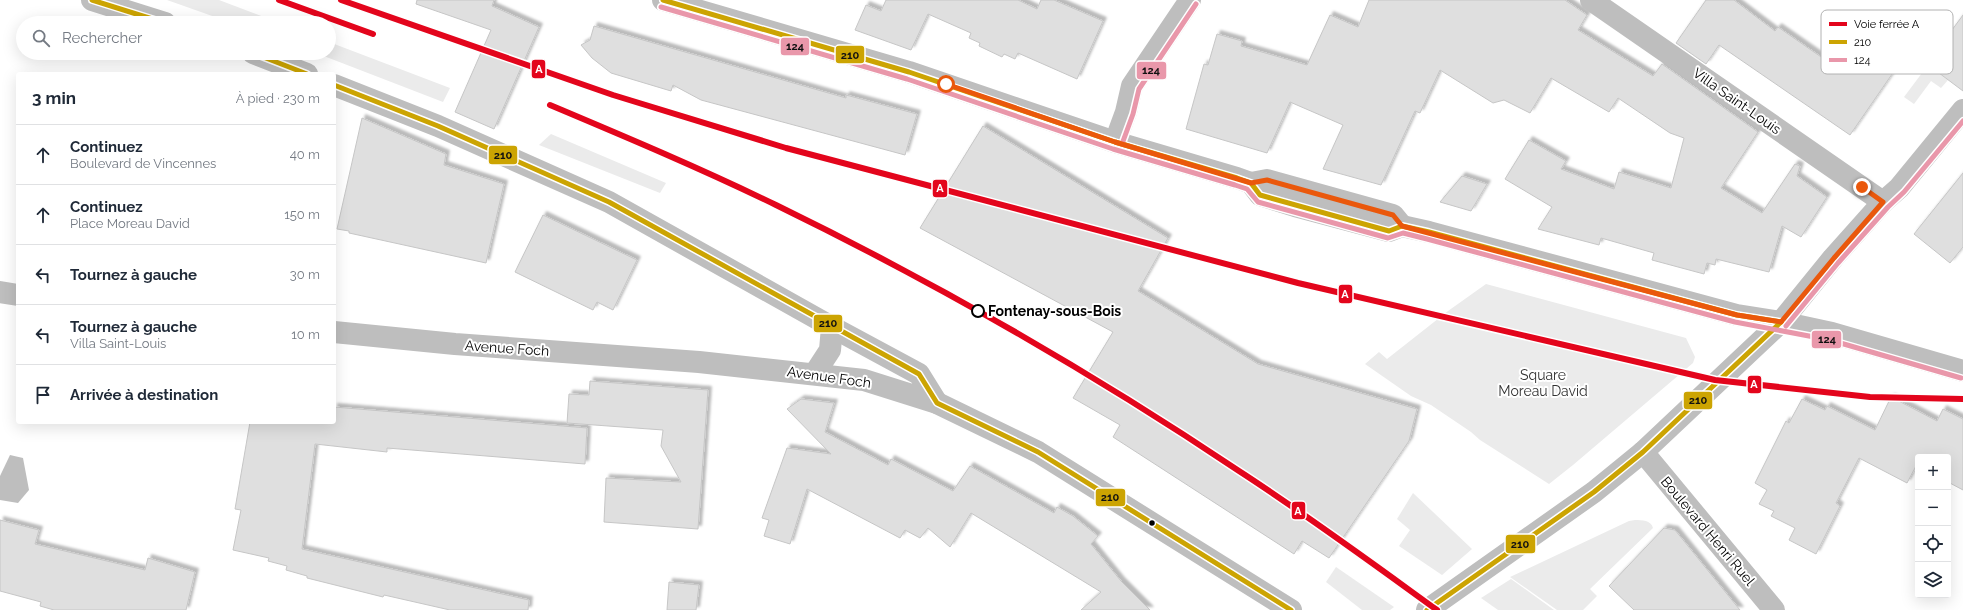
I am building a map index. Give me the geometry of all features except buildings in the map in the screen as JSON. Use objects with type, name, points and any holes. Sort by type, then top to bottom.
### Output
[{"type":"street","points":[[92,0],[143,16]]},
{"type":"street","points":[[663,0],[909,72],[1115,142],[1251,183],[1260,195],[1295,206],[1389,231],[1402,226],[1737,315],[1781,322],[1832,333],[1963,371]]},
{"type":"street","points":[[1115,142],[1126,112],[1132,86],[1190,0]]},
{"type":"street","name":"Villa Saint-Louis","points":[[1591,0],[1883,202]]},
{"type":"street","points":[[271,60],[302,72]]},
{"type":"street","points":[[336,86],[438,126],[609,202],[919,374],[937,403]]},
{"type":"street","points":[[1427,610],[1594,492],[1643,452],[1781,322],[1883,202],[1899,188],[1963,110]]},
{"type":"street","points":[[0,292],[16,295]]},
{"type":"street","points":[[815,373],[830,350],[832,327]]},
{"type":"street","name":"Avenue Foch","points":[[336,332],[455,344],[700,362],[815,373],[864,380],[937,403],[1038,452],[1291,610]]},
{"type":"street","name":"Boulevard Henri Ruel","points":[[1643,452],[1774,610]]},
{"type":"green space","points":[[167,0],[219,0],[261,16],[212,16]]},
{"type":"green space","points":[[336,45],[450,88],[443,102],[334,60],[336,60]]},
{"type":"green space","points":[[1921,74],[1940,74],[1948,80],[1941,88],[1931,81],[1914,104],[1904,97]]},
{"type":"green space","points":[[551,134],[666,183],[660,193],[539,145]]},
{"type":"green space","name":"Square Moreau David","points":[[1486,284],[1686,338],[1695,357],[1693,363],[1549,484],[1480,440],[1471,432],[1431,405],[1411,396],[1365,364],[1379,352],[1387,359],[1448,311]]},
{"type":"green space","points":[[1413,493],[1472,549],[1442,575],[1399,546],[1410,530],[1397,519]]},
{"type":"green space","points":[[1643,520],[1648,522],[1653,528],[1590,589],[1597,596],[1583,610],[1557,610],[1510,577],[1629,521]]},
{"type":"green space","points":[[1336,567],[1394,607],[1390,610],[1362,610],[1326,582]]},
{"type":"green space","points":[[1511,579],[1554,610],[1498,610],[1481,598]]},
{"type":"shaded area","points":[[10,455],[23,458],[29,490],[18,503],[0,500],[0,476]]},
{"type":"rail line","name":"A","points":[[279,0],[323,16]]},
{"type":"rail line","name":"A","points":[[341,0],[613,95],[786,148],[1298,283],[1715,380],[1870,397],[1963,399]]},
{"type":"rail line","name":"A","points":[[336,21],[373,34]]},
{"type":"rail line","name":"A","points":[[550,105],[692,166],[776,205],[954,297],[1012,330],[1183,434],[1339,539],[1437,610]]},
{"type":"transit line","name":"210","points":[[92,0],[143,16]]},
{"type":"transit line","name":"210","points":[[663,0],[909,72],[1115,142],[1237,178],[1251,183],[1260,195],[1389,231],[1402,226],[1429,232],[1737,315],[1781,322]]},
{"type":"transit line","name":"124","points":[[1122,144],[1133,114],[1139,89],[1196,4]]},
{"type":"transit line","name":"124","points":[[661,7],[907,79],[1113,149],[1235,185],[1247,189],[1258,202],[1388,238],[1403,233],[1427,239],[1735,322],[1830,340],[1961,378]]},
{"type":"transit line","name":"210","points":[[271,60],[302,72]]},
{"type":"transit line","name":"210","points":[[336,86],[438,126],[609,202],[919,374],[937,403],[1038,452],[1291,610]]},
{"type":"transit line","name":"124","points":[[1786,326],[1838,263],[1888,207],[1904,192],[1963,121]]},
{"type":"transit line","name":"210","points":[[1427,610],[1594,492],[1643,452],[1781,322]]},
{"type":"place","name":"Fontenay-sous-Bois","points":[[978,311]]},
{"type":"route","points":[[946,84],[1115,142],[1251,183],[1267,180],[1393,215],[1402,226],[1430,232],[1479,247],[1737,315],[1781,322],[1883,202],[1862,187]]}]
